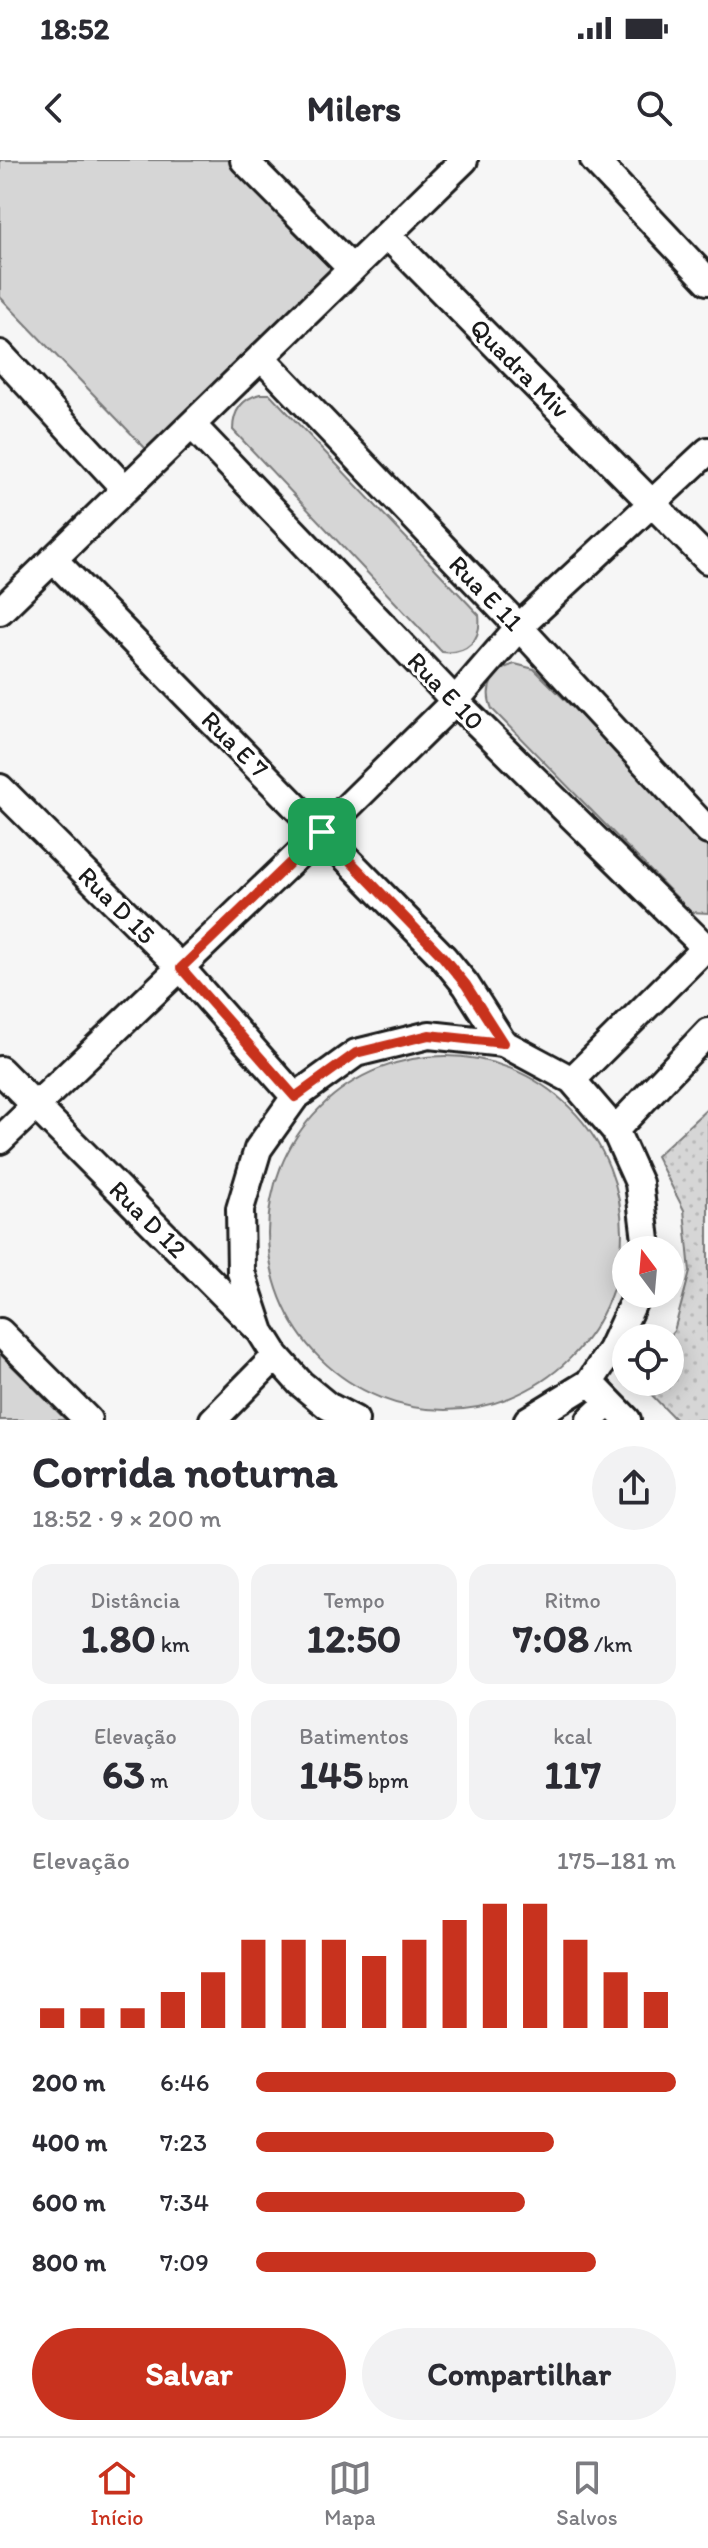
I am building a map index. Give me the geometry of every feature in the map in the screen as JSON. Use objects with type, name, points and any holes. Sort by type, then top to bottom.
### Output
[{"type":"street","points":[[244,160],[352,269]]},
{"type":"street","points":[[0,611],[464,160]]},
{"type":"street","points":[[594,160],[708,281]]},
{"type":"street","name":"Quadra Miv","points":[[387,235],[708,560]]},
{"type":"street","points":[[0,354],[125,489]]},
{"type":"street","name":"Rua E 11","points":[[261,357],[519,627],[708,831]]},
{"type":"street","name":"Rua E 10","points":[[192,425],[455,701],[707,947]]},
{"type":"street","points":[[0,1140],[455,701],[519,627],[708,451]]},
{"type":"street","name":"Rua E 7","points":[[53,559],[443,957],[466,985],[503,1043]]},
{"type":"street","name":"Rua D 15","points":[[0,788],[181,968],[295,1097]]},
{"type":"street","points":[[572,1080],[707,947]]},
{"type":"street","points":[[615,1130],[708,1032]]},
{"type":"street","points":[[355,1420],[320,1413],[261,1332],[241,1272],[240,1209],[258,1149],[295,1097],[356,1053],[429,1035],[503,1043],[572,1080],[615,1130],[639,1183],[646,1236]]},
{"type":"street","name":"Rua D 12","points":[[0,1070],[261,1332]]},
{"type":"street","points":[[528,1420],[590,1382],[611,1350],[630,1308]]},
{"type":"street","points":[[0,1332],[88,1420]]},
{"type":"street","points":[[213,1420],[276,1356]]},
{"type":"street","points":[[590,1382],[618,1411],[590,1420]]},
{"type":"shaded area","points":[[0,160],[232,160],[336,269],[146,449],[0,297]]},
{"type":"shaded area","points":[[260,394],[270,394],[479,615],[478,632],[471,644],[459,651],[442,652],[233,430],[239,407]]},
{"type":"shaded area","points":[[515,664],[534,669],[708,842],[708,913],[691,912],[492,709],[489,694],[492,681],[501,671]]},
{"type":"shaded area","points":[[445,1056],[496,1063],[529,1077],[557,1096],[582,1121],[601,1149],[615,1182],[622,1236],[612,1236],[612,1292],[601,1317],[582,1345],[557,1370],[529,1389],[480,1407],[445,1410],[410,1407],[377,1397],[347,1380],[320,1358],[298,1331],[281,1301],[271,1268],[268,1233],[271,1198],[281,1165],[298,1135],[320,1108],[347,1086],[377,1069],[410,1059]]},
{"type":"shaded area","points":[[708,1108],[708,1420],[676,1420],[653,1396],[684,1396],[684,1324],[676,1324],[680,1308],[684,1308],[690,1272],[684,1210],[656,1156]]},
{"type":"shaded area","points":[[0,1354],[66,1420],[0,1420]]},
{"type":"route","points":[[322,832],[443,957],[466,985],[503,1043],[429,1035],[356,1053],[295,1097],[181,968],[322,832]]}]
